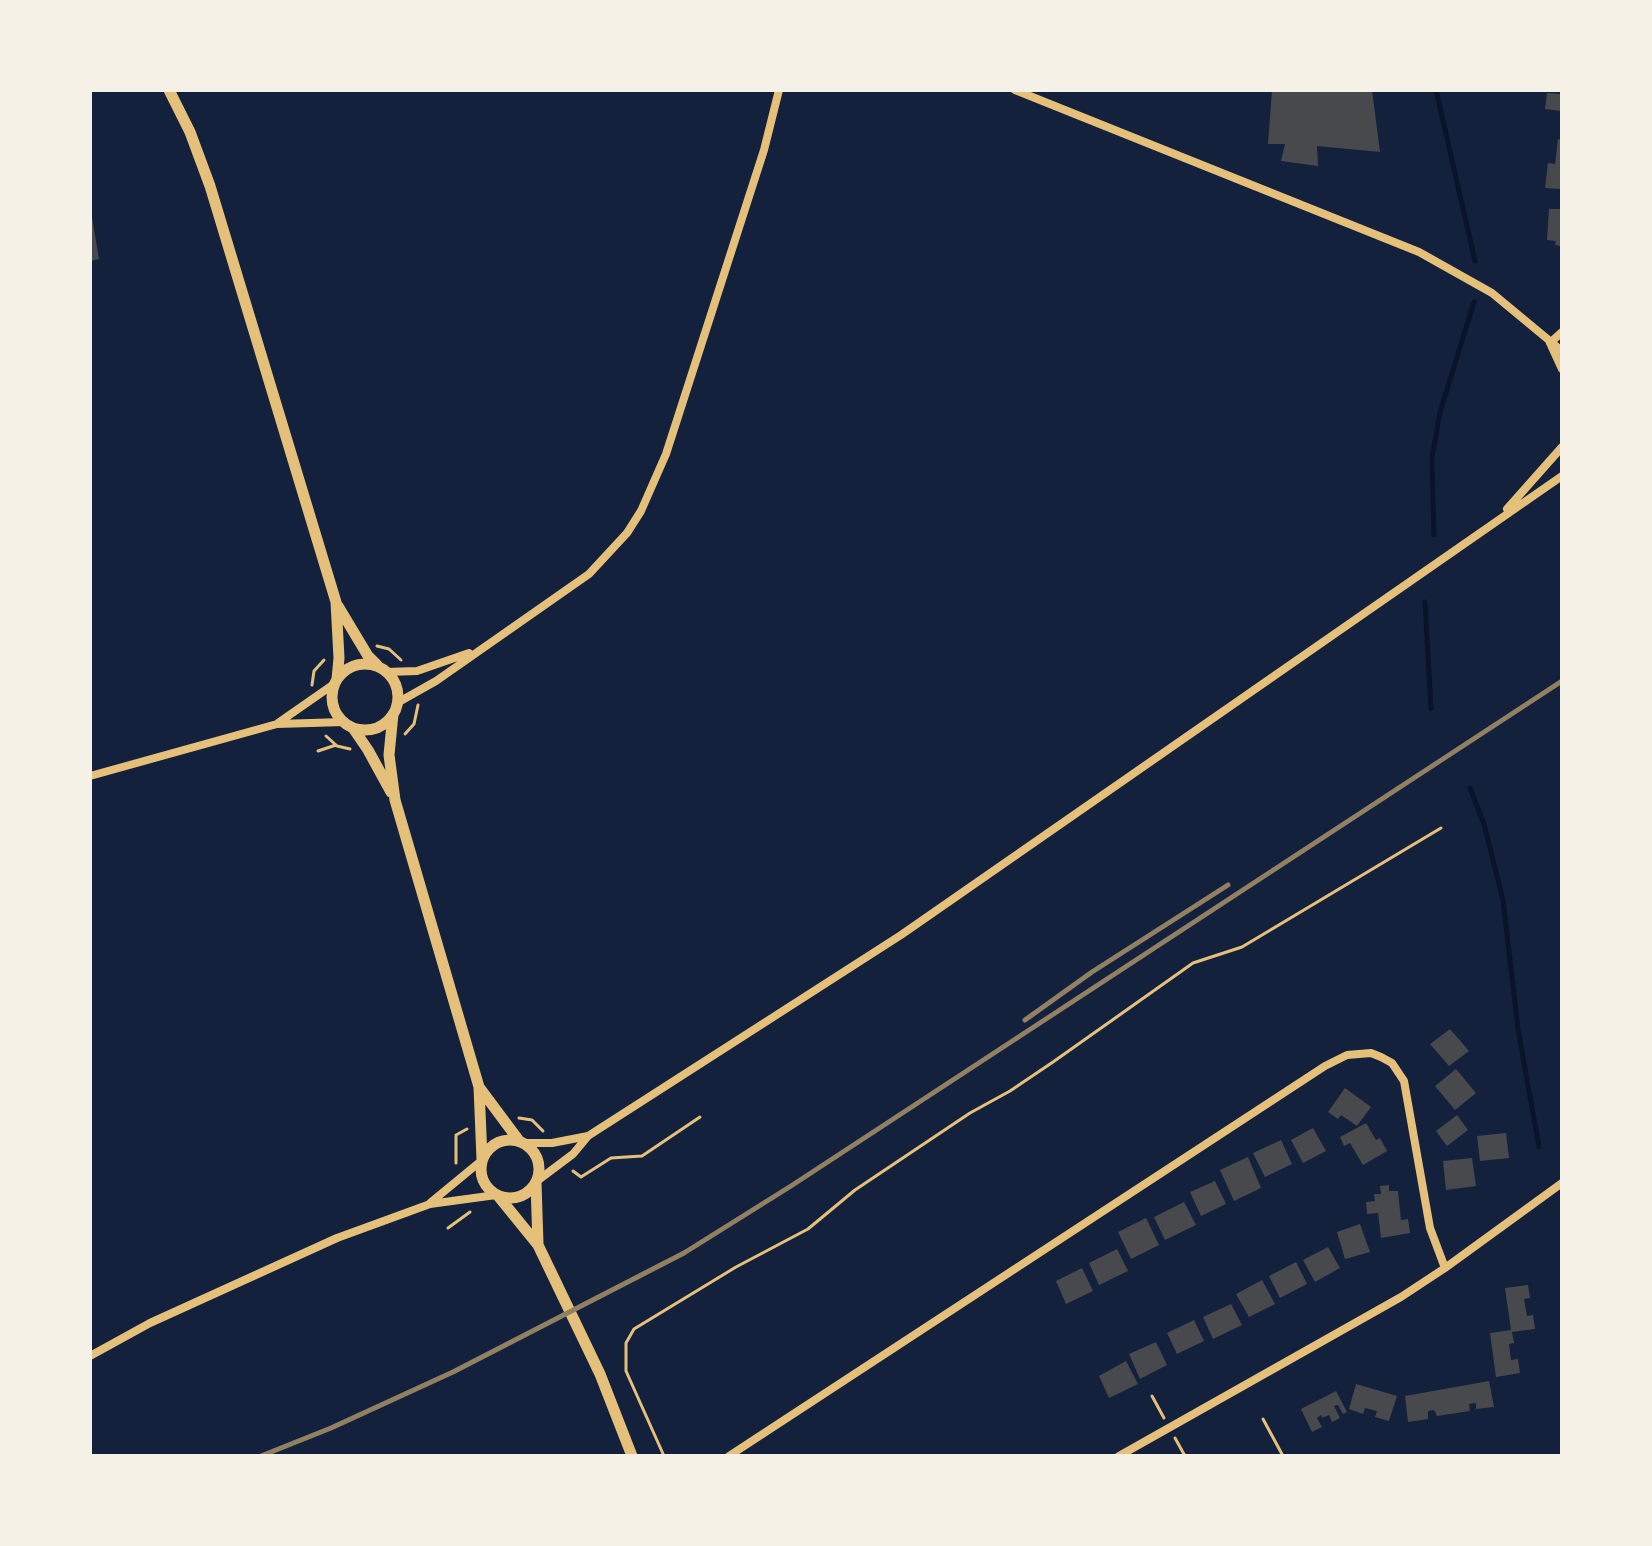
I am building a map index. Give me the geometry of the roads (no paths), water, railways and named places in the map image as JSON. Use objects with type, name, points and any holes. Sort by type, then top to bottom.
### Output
[{"type":"street","points":[[169,90],[190,132],[210,186],[336,602],[339,658],[333,704],[366,746],[395,800]]},
{"type":"street","points":[[90,776],[277,724],[375,728],[395,708],[589,574],[627,533],[641,511],[666,454],[764,150],[779,90]]},
{"type":"street","points":[[1015,90],[1419,252],[1492,293],[1560,351],[1562,369]]},
{"type":"street","points":[[1550,343],[1562,332]]},
{"type":"street","points":[[1496,521],[1562,447]]},
{"type":"street","points":[[90,1356],[150,1323],[337,1238],[430,1204],[497,1196],[507,1199],[523,1195],[573,1154],[588,1136],[901,935],[1562,476]]},
{"type":"street","points":[[336,602],[368,656],[393,680],[395,708],[389,755],[395,800],[479,1087],[482,1181],[538,1245],[586,1345],[632,1456]]},
{"type":"street","points":[[277,724],[351,666],[370,664],[383,670],[417,671],[480,649]]},
{"type":"street","points":[[729,1456],[1325,1066],[1347,1055],[1371,1053],[1381,1057],[1392,1063],[1404,1081],[1430,1228],[1445,1268]]},
{"type":"street","points":[[479,1087],[531,1149],[539,1164],[536,1182],[538,1245]]},
{"type":"street","points":[[430,1204],[482,1160],[494,1144],[511,1140],[552,1143],[588,1136]]},
{"type":"street","points":[[1119,1456],[1362,1320],[1445,1268],[1562,1183]]},
{"type":"waterway","points":[[1436,90],[1475,261]]},
{"type":"waterway","points":[[1434,535],[1432,458],[1440,412],[1474,302]]},
{"type":"waterway","points":[[1425,602],[1431,709]]},
{"type":"waterway","points":[[1470,788],[1484,824],[1503,900],[1518,1029],[1539,1147]]},
{"type":"railway","points":[[261,1456],[331,1428],[453,1372],[684,1253],[1562,681]]},
{"type":"railway","points":[[1025,1020],[1092,972],[1228,885]]}]
